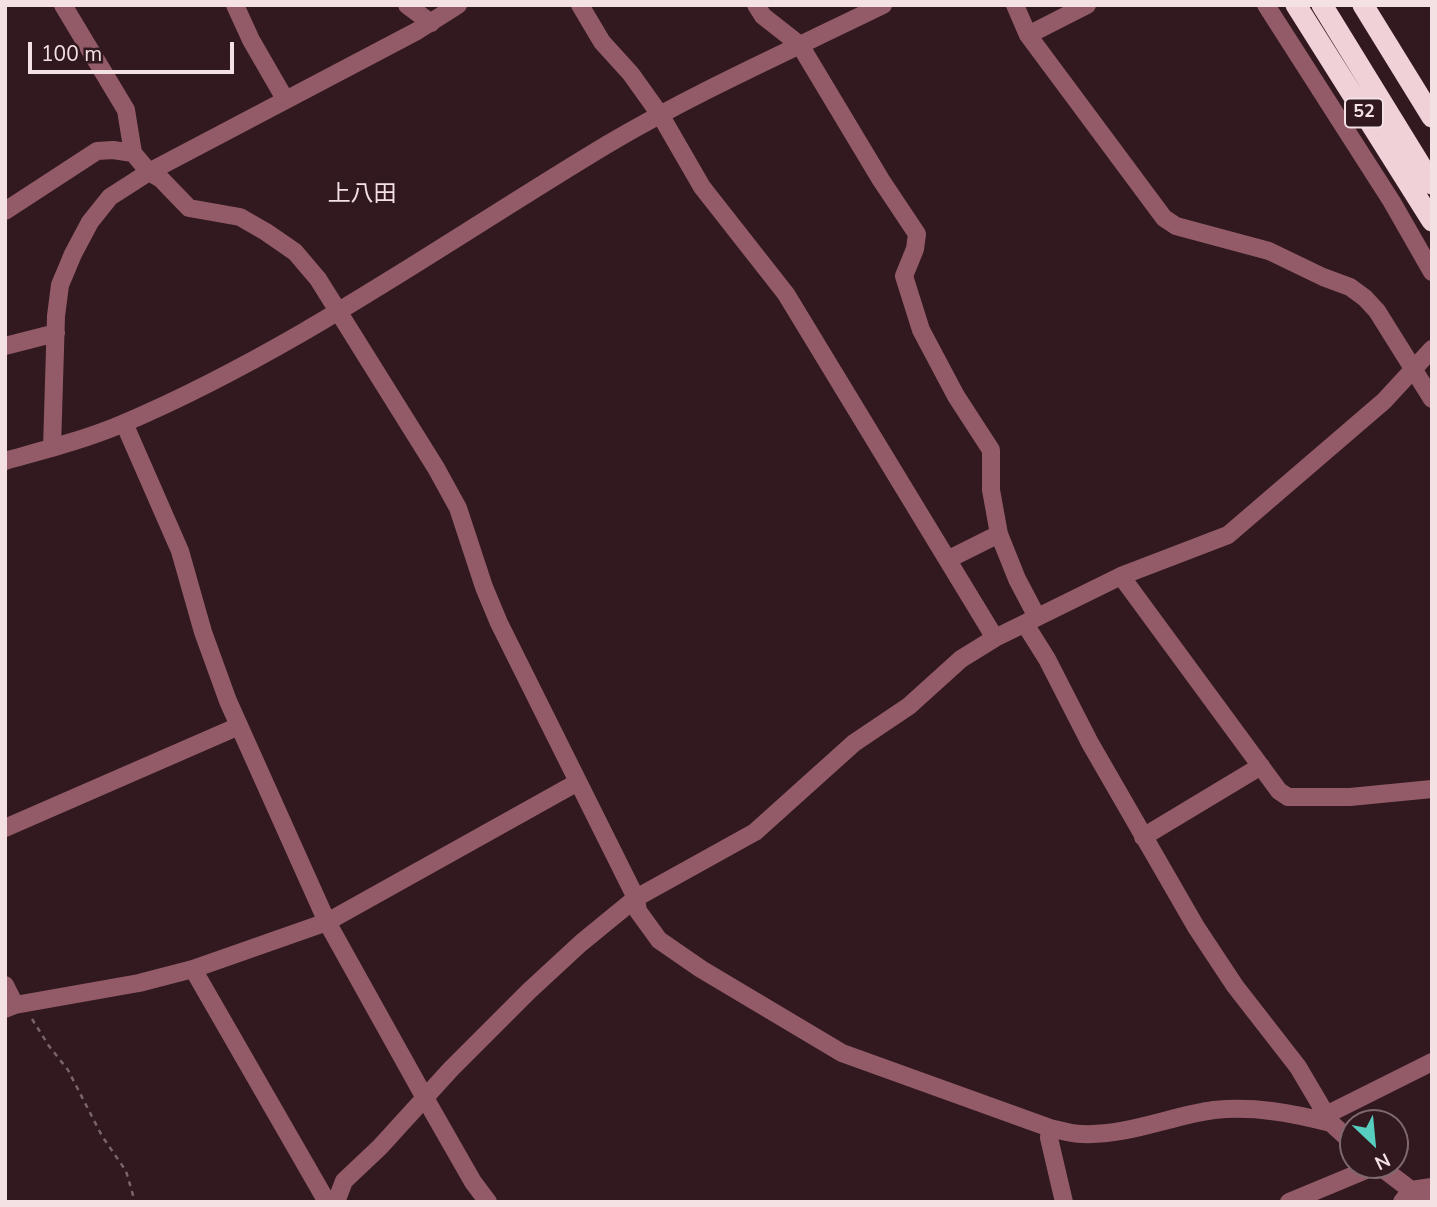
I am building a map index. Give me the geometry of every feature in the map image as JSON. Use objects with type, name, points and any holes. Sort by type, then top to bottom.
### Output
[{"type":"highway","name":"52","points":[[1296,5],[1432,221]]},
{"type":"highway","points":[[1309,5],[1432,204]]},
{"type":"highway","points":[[1322,5],[1432,184]]},
{"type":"highway","points":[[1363,5],[1432,117]]},
{"type":"street","points":[[63,5],[126,110],[133,153],[149,172],[161,178],[189,208],[240,217],[295,252],[318,279],[338,310],[458,508],[499,623],[636,898],[638,911],[660,940],[701,969],[842,1053],[1050,1128],[1081,1134],[1244,1108],[1329,1119],[1432,1062]]},
{"type":"street","points":[[235,5],[251,40],[285,99]]},
{"type":"street","points":[[407,5],[431,23]]},
{"type":"street","points":[[52,448],[60,285],[90,222],[110,197],[149,172],[431,23],[458,5]]},
{"type":"street","points":[[580,5],[602,43],[631,74],[661,116],[702,187],[786,294],[995,638]]},
{"type":"street","points":[[756,5],[763,16],[800,45],[881,180],[917,234],[915,249],[904,276],[921,330],[956,397],[991,450],[991,489],[999,534],[1047,659],[1090,743],[1195,927],[1235,986],[1298,1067],[1329,1119],[1339,1129]]},
{"type":"street","points":[[5,461],[124,423],[229,374],[611,143],[883,5]]},
{"type":"street","points":[[1015,5],[1028,35],[1164,218],[1176,226],[1269,251],[1350,287],[1377,311],[1432,399]]},
{"type":"street","points":[[1028,35],[1087,5]]},
{"type":"street","points":[[1266,5],[1392,202],[1432,272]]},
{"type":"street","points":[[5,211],[97,151],[133,153]]},
{"type":"street","points":[[5,346],[56,332]]},
{"type":"street","points":[[336,1202],[344,1181],[529,991],[581,943],[636,898],[755,832],[854,743],[909,706],[961,659],[995,638],[1121,576],[1228,535],[1384,401],[1432,349]]},
{"type":"street","points":[[124,423],[180,551],[203,632],[239,726],[327,922],[473,1182],[488,1202]]},
{"type":"street","points":[[949,559],[999,534]]},
{"type":"street","points":[[1121,576],[1279,791],[1288,797],[1350,797],[1432,789]]},
{"type":"street","points":[[5,828],[239,726]]},
{"type":"street","points":[[1143,836],[1261,766]]},
{"type":"street","points":[[5,985],[14,1006],[139,983],[193,969],[327,922],[578,782]]},
{"type":"street","points":[[193,969],[327,1202]]},
{"type":"street","points":[[1050,1128],[1049,1139],[1065,1202]]},
{"type":"street","points":[[1289,1202],[1344,1179]]},
{"type":"street","points":[[1391,1179],[1407,1196],[1432,1202]]},
{"type":"street","points":[[1407,1196],[1432,1187]]},
{"type":"path","points":[[14,1006],[68,1070],[102,1136],[126,1171],[135,1202]]},
{"type":"district","name":"上八田","points":[[362,195]]}]
